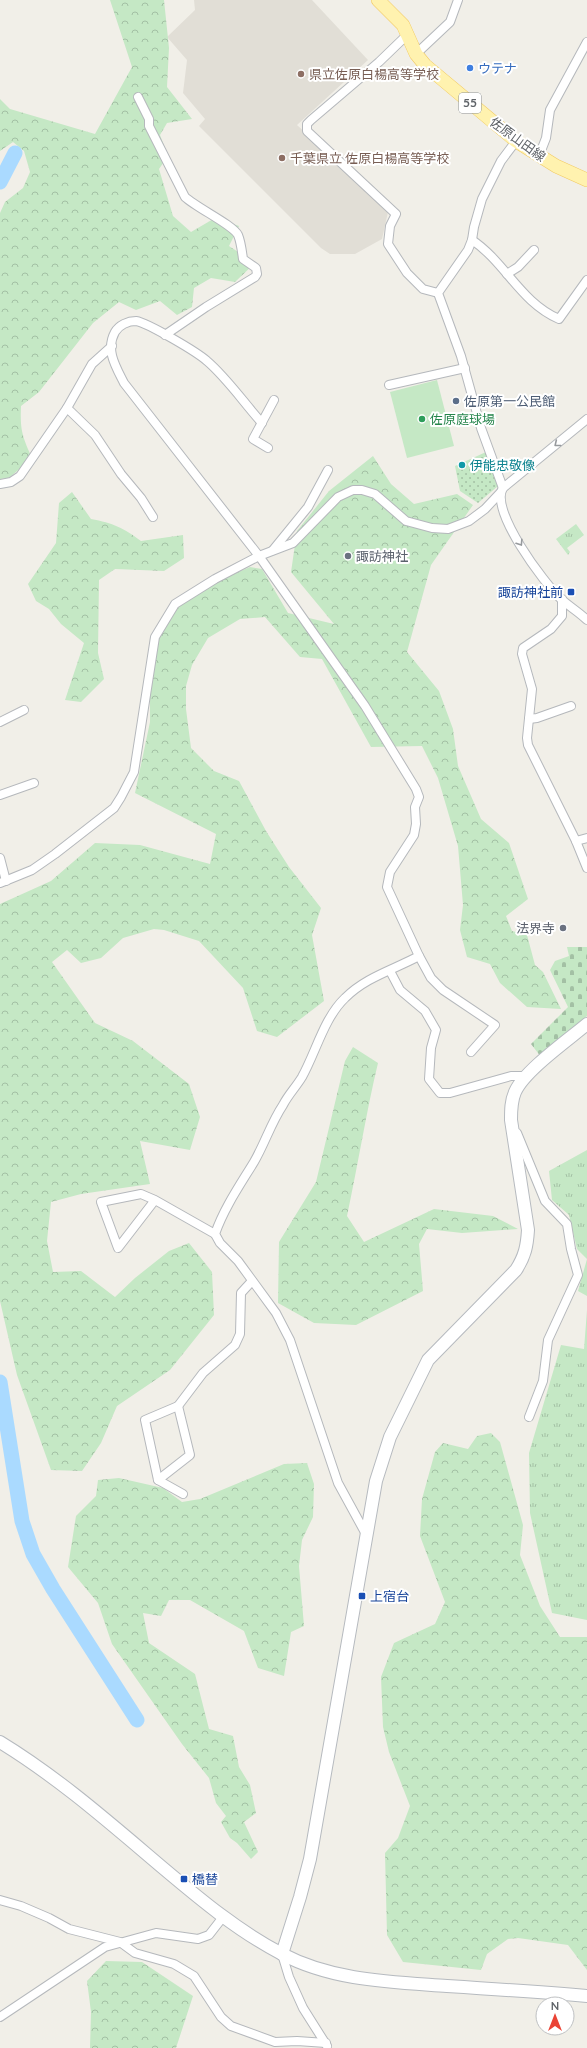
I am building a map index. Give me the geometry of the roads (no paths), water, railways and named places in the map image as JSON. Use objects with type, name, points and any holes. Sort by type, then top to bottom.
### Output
[{"type":"main road","name":"佐原山田線","points":[[378,0],[399,19],[416,54],[425,65],[516,141],[556,166],[587,180]]},
{"type":"street","points":[[416,54],[450,22],[458,0]]},
{"type":"street","points":[[407,35],[379,62],[311,120],[307,124],[307,131],[396,214],[390,226],[388,244],[407,273],[423,289],[438,293]]},
{"type":"street","points":[[539,156],[546,138],[550,110],[586,48]]},
{"type":"street","points":[[138,97],[149,119],[149,126],[185,197],[201,210],[233,228],[238,235],[243,259],[256,268],[258,274],[206,306],[165,335]]},
{"type":"street","points":[[438,293],[468,250],[472,240],[474,226],[482,199],[501,160],[516,141]]},
{"type":"street","points":[[472,240],[487,249],[517,287],[535,305],[559,319],[587,280]]},
{"type":"street","points":[[507,274],[518,267],[534,250]]},
{"type":"street","points":[[438,293],[465,368],[481,428],[502,490],[502,508],[517,539],[562,599],[587,620]]},
{"type":"street","points":[[262,423],[207,361],[165,335],[136,321],[127,322],[115,331],[111,356],[124,383],[134,398],[259,556],[365,706],[416,789],[418,797],[415,807],[416,824],[414,835],[390,872],[387,887],[419,956],[431,978],[443,990],[495,1025],[471,1052]]},
{"type":"street","points":[[0,484],[11,482],[20,476],[67,408],[92,364],[112,346]]},
{"type":"street","points":[[389,385],[465,368]]},
{"type":"street","points":[[268,448],[253,440],[274,400]]},
{"type":"street","points":[[67,408],[95,435],[120,474],[141,498],[153,517]]},
{"type":"street","points":[[0,858],[3,882],[32,870],[81,835],[114,808],[134,772],[155,637],[176,604],[199,588],[259,556],[293,543],[338,497],[353,490],[362,490],[375,494],[406,521],[432,528],[448,529],[469,521],[485,508],[502,490],[587,419]]},
{"type":"street","points":[[272,552],[308,507],[328,470]]},
{"type":"street","points":[[562,599],[562,616],[551,628],[523,648],[522,654],[532,689],[528,745],[576,841],[587,868]]},
{"type":"street","points":[[529,719],[537,718],[571,706]]},
{"type":"street","points":[[0,722],[24,710]]},
{"type":"street","points":[[0,795],[34,783]]},
{"type":"street","points":[[576,841],[587,838]]},
{"type":"street","points":[[215,1234],[220,1219],[255,1160],[282,1105],[301,1078],[333,1012],[345,998],[362,984],[379,974],[390,971],[419,956]]},
{"type":"street","points":[[390,971],[400,990],[425,1011],[436,1030],[431,1048],[429,1079],[440,1093],[450,1093],[511,1076],[527,1076]]},
{"type":"street","points":[[326,2046],[303,2008],[289,1977],[282,1954],[300,1897],[310,1858],[376,1481],[382,1458],[390,1437],[428,1360],[516,1270],[523,1259],[527,1247],[527,1219],[511,1120],[511,1104],[515,1091],[527,1076],[587,1024]]},
{"type":"street","points":[[511,1120],[545,1201],[567,1224],[571,1249],[578,1275],[548,1340],[543,1381],[529,1417]]},
{"type":"street","points":[[155,1200],[118,1248],[101,1202],[141,1194],[155,1200],[215,1234],[220,1244],[238,1261],[276,1313],[290,1340],[338,1483],[367,1536]]},
{"type":"street","points":[[182,1494],[158,1480],[145,1420],[178,1406],[203,1373],[235,1345],[240,1334],[241,1293],[252,1281]]},
{"type":"street","points":[[158,1480],[190,1455],[178,1406]]},
{"type":"street","points":[[0,1742],[29,1760],[76,1795],[223,1917],[250,1936],[282,1954],[311,1966],[343,1976],[386,1981],[587,1996]]},
{"type":"street","points":[[0,1900],[21,1906],[49,1918],[69,1929],[120,1942],[135,1953],[174,1964],[189,1972],[194,1976],[220,2016],[231,2026],[275,2042],[297,2041],[326,2046]]},
{"type":"street","points":[[0,2017],[105,1947],[156,1933],[198,1939],[208,1935],[223,1917]]},
{"type":"waterway","points":[[0,182],[15,153]]},
{"type":"waterway","points":[[0,1382],[22,1521],[33,1554],[53,1589],[137,1720]]},
{"type":"place","name":"ウテナ","points":[[470,68]]},
{"type":"place","name":"県立佐原白楊高等学校","points":[[301,74]]},
{"type":"place","name":"千葉県立 佐原白楊高等学校","points":[[282,158]]},
{"type":"place","name":"佐原第一公民館","points":[[456,401]]},
{"type":"place","name":"佐原庭球場","points":[[422,419]]},
{"type":"place","name":"伊能忠敬像","points":[[462,465]]},
{"type":"place","name":"諏訪神社","points":[[348,556]]},
{"type":"place","name":"諏訪神社前","points":[[571,592]]},
{"type":"place","name":"法界寺","points":[[563,928]]},
{"type":"place","name":"上宿台","points":[[362,1596]]},
{"type":"place","name":"橋替","points":[[184,1879]]}]
